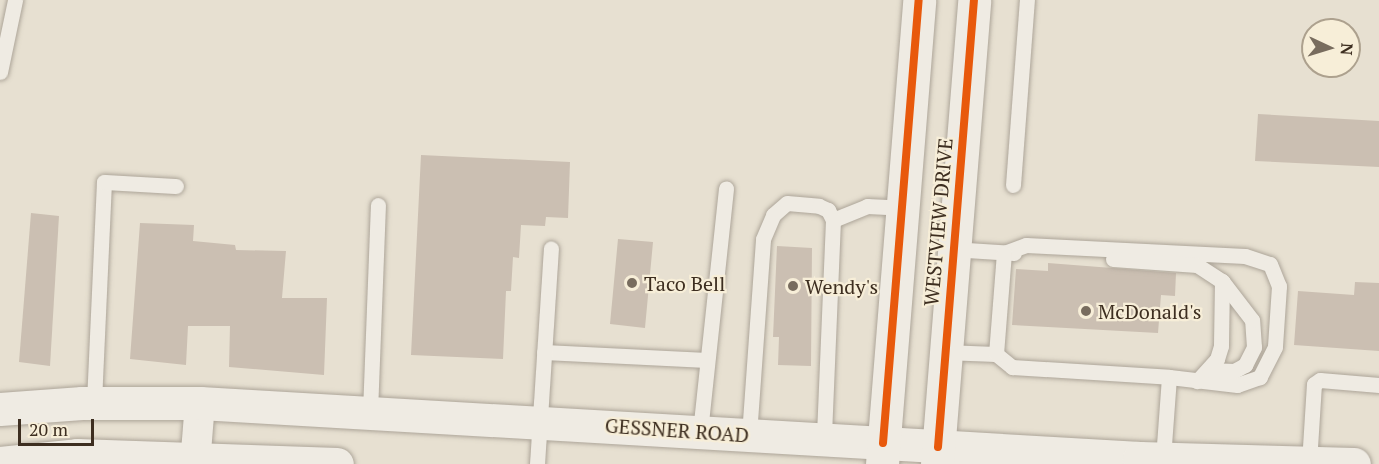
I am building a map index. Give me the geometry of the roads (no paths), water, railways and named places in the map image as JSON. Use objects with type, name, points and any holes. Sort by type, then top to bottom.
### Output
[{"type":"main road","name":"WESTVIEW DRIVE","points":[[883,453],[919,0]]},
{"type":"main road","name":"WESTVIEW DRIVE","points":[[937,455],[951,249],[974,0]]},
{"type":"main road","name":"GESSNER ROAD","points":[[0,409],[94,402],[200,403],[824,439],[883,453],[1354,464]]},
{"type":"main road","points":[[0,463],[77,455],[195,461],[337,464]]},
{"type":"street","points":[[195,461],[200,403]]},
{"type":"lane","points":[[0,72],[4,27],[15,0]]},
{"type":"lane","points":[[1013,185],[1027,0]]},
{"type":"lane","points":[[94,402],[104,182],[176,186]]},
{"type":"lane","points":[[700,432],[726,188]]},
{"type":"lane","points":[[749,435],[767,226],[787,203],[819,206],[828,210],[833,220],[824,439]]},
{"type":"lane","points":[[370,412],[378,206]]},
{"type":"lane","points":[[833,220],[867,206],[902,208]]},
{"type":"lane","points":[[944,351],[996,354],[1012,367],[1168,377],[1237,385],[1260,377],[1275,347],[1279,286],[1270,264],[1245,256],[1026,245],[1004,253]]},
{"type":"lane","points":[[537,464],[551,248]]},
{"type":"lane","points":[[951,249],[1197,265],[1222,281],[1252,320],[1254,347],[1245,365],[1234,371],[1209,370]]},
{"type":"lane","points":[[996,354],[1004,253]]},
{"type":"lane","points":[[1197,381],[1209,370],[1221,346],[1222,281]]},
{"type":"lane","points":[[544,352],[707,360]]},
{"type":"lane","points":[[1163,459],[1168,377]]},
{"type":"lane","points":[[1310,463],[1314,384],[1320,380],[1379,385]]},
{"type":"place","name":"Taco Bell","points":[[632,283]]},
{"type":"place","name":"Wendy's","points":[[793,286]]},
{"type":"place","name":"McDonald's","points":[[1086,311]]}]
